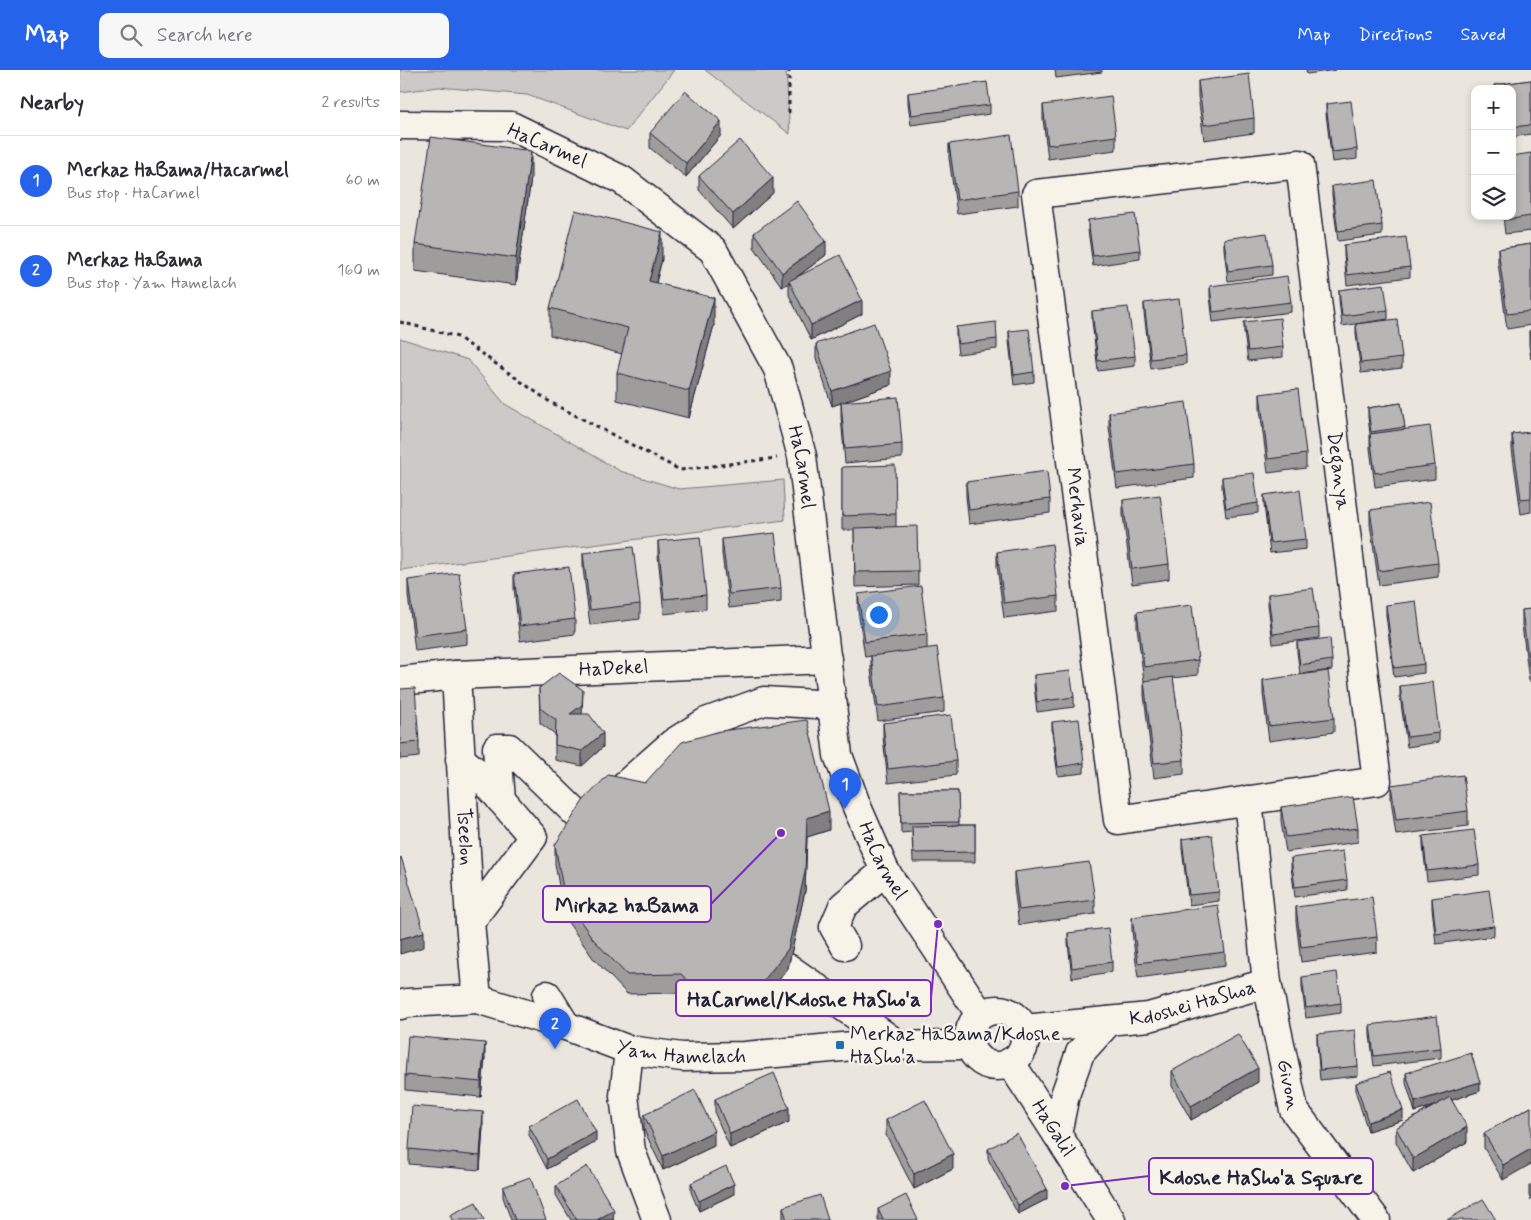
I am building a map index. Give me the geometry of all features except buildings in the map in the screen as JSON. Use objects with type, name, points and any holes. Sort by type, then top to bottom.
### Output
[{"type":"street","name":"HaCarmel","points":[[400,125],[511,126],[622,180],[712,250],[778,369],[802,456],[838,755],[857,806],[885,871],[980,1014]]},
{"type":"street","name":"Deganya","points":[[1036,194],[1300,164],[1377,781],[1118,820]]},
{"type":"street","name":"Merhavia","points":[[1036,194],[1118,820]]},
{"type":"street","name":"HaDekel","points":[[400,681],[456,674],[827,660]]},
{"type":"street","name":"Tseelon","points":[[456,674],[470,922],[477,999]]},
{"type":"street","points":[[614,794],[673,742],[706,722],[764,700],[833,705]]},
{"type":"street","points":[[497,748],[501,800]]},
{"type":"street","points":[[460,751],[509,748],[583,820]]},
{"type":"street","points":[[460,751],[533,837],[470,922]]},
{"type":"street","name":"Kdoshei HaShoa","points":[[1024,1029],[1148,1017],[1267,983],[1248,800]]},
{"type":"street","points":[[845,946],[834,927],[844,906],[885,871]]},
{"type":"street","points":[[788,968],[900,1046]]},
{"type":"street","name":"Givon","points":[[1267,983],[1294,1110],[1376,1220]]},
{"type":"street","points":[[547,995],[566,1026]]},
{"type":"street","name":"Yam Hamelach","points":[[400,1005],[406,1003],[477,999],[566,1026],[629,1050],[682,1057],[745,1056],[853,1046],[970,1045]]},
{"type":"street","points":[[993,1009],[1012,1013],[1024,1029],[1023,1048],[1018,1056],[1000,1066],[990,1065],[981,1061],[974,1054],[970,1045],[969,1030],[974,1021],[980,1014],[993,1009]]},
{"type":"street","points":[[1058,1134],[1065,1095],[1080,1053],[1109,1021]]},
{"type":"street","points":[[629,1050],[624,1096],[631,1151],[657,1220]]},
{"type":"street","name":"HaGalil","points":[[1010,1062],[1058,1134],[1111,1220]]},
{"type":"path","points":[[789,70],[789,113]]},
{"type":"path","points":[[400,322],[458,337],[550,402],[680,470],[802,456]]},
{"type":"shaded area","points":[[400,70],[674,70],[626,131],[527,95],[439,87],[400,92]]},
{"type":"shaded area","points":[[705,70],[786,70],[790,134]]},
{"type":"shaded area","points":[[400,338],[468,360],[505,404],[620,471],[679,489],[783,480],[785,520],[400,570]]},
{"type":"place","name":"Merkaz HaBama/Hacarmel","points":[[845,809]]},
{"type":"place","name":"Mirkaz haBama","points":[[781,833]]},
{"type":"place","name":"HaCarmel/Kdoshe HaSho'a","points":[[938,924]]},
{"type":"place","name":"Merkaz HaBama/Kdoshe HaSho'a","points":[[840,1045]]},
{"type":"place","name":"Merkaz HaBama","points":[[555,1049]]},
{"type":"place","name":"Kdoshe HaSho'a Square","points":[[1065,1186]]}]
